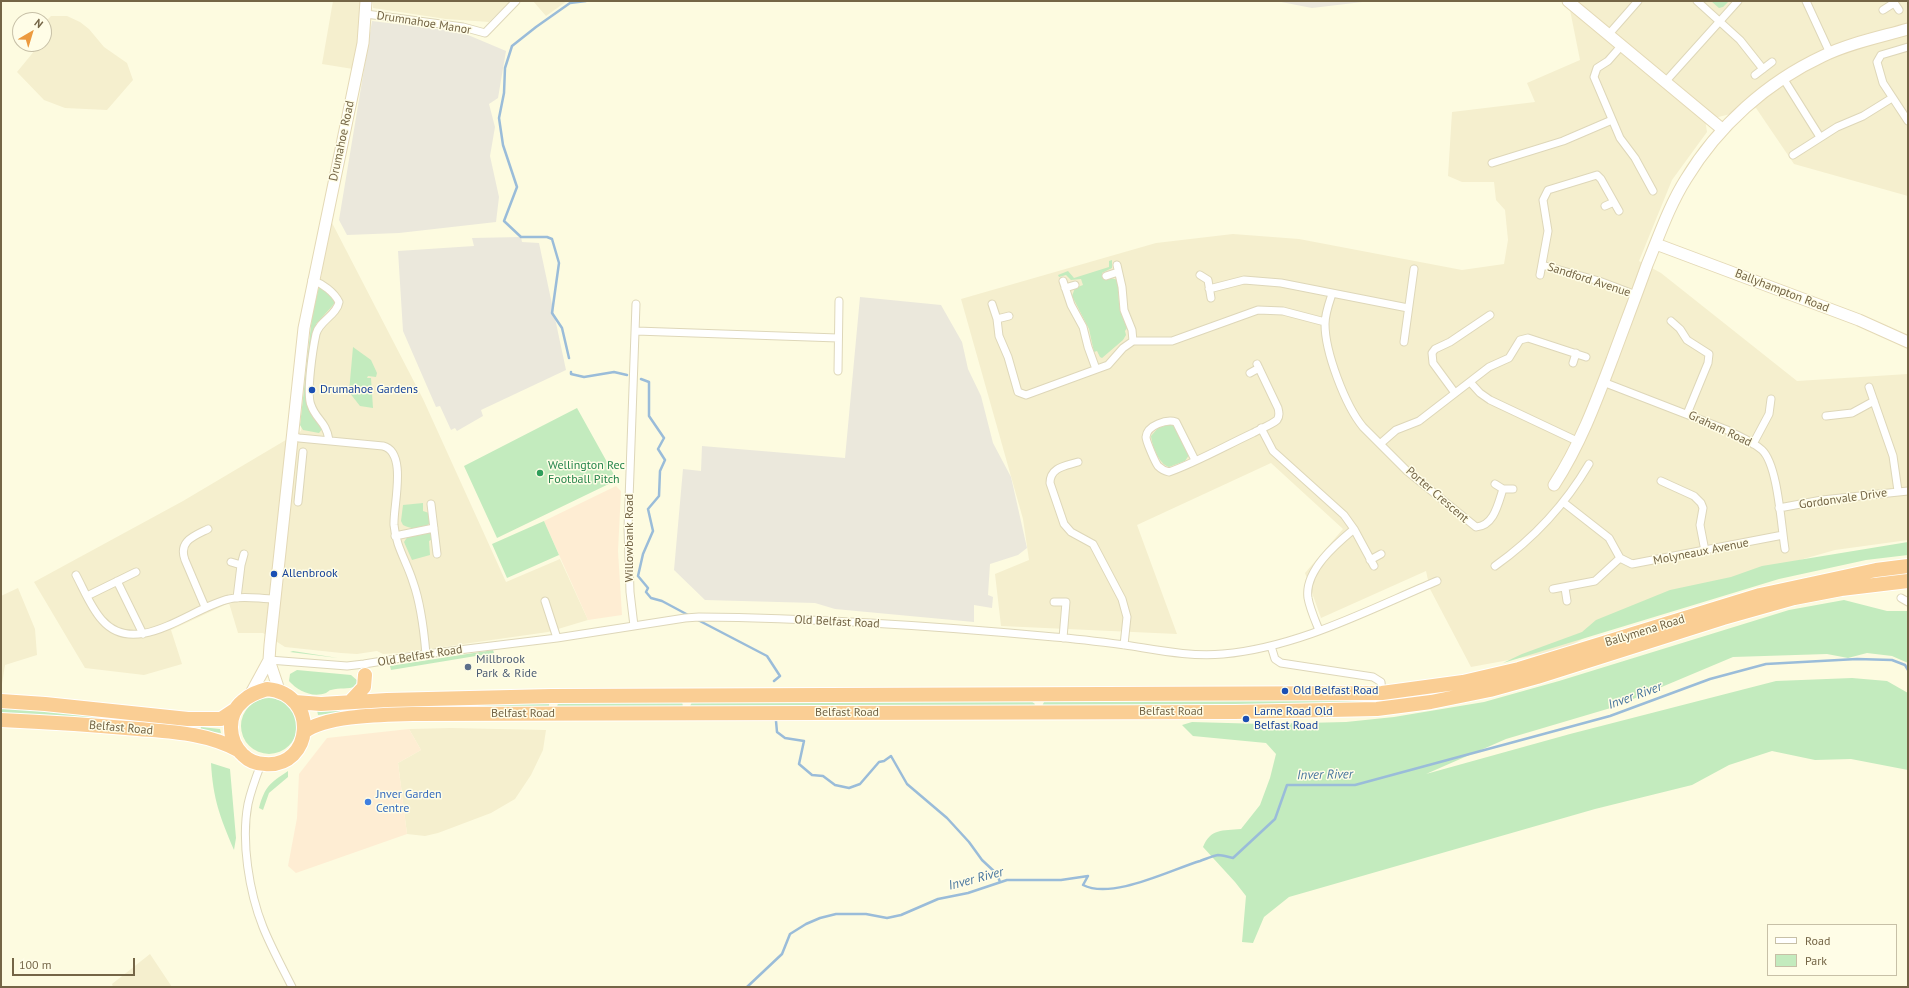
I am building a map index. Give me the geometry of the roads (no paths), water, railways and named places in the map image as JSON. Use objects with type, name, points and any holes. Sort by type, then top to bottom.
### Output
[{"type":"highway","name":"Ballymena Road","points":[[1382,693],[1464,682],[1519,669],[1760,595],[1876,570],[1908,566]]},
{"type":"highway","name":"Ballymena Road","points":[[1392,707],[1431,702],[1497,688],[1537,677],[1723,618],[1794,598],[1842,589],[1908,581]]},
{"type":"highway","points":[[350,702],[364,687],[364,670]]},
{"type":"highway","points":[[267,689],[279,690],[295,702],[304,721],[304,732],[300,745],[292,755],[274,764],[261,764],[248,759],[238,750],[233,740],[231,730],[232,719],[236,709],[250,696],[267,689]]},
{"type":"highway","name":"Belfast Road","points":[[295,702],[321,704],[552,696],[1382,693]]},
{"type":"highway","name":"Belfast Road","points":[[1,701],[45,704],[195,720],[221,719],[236,709]]},
{"type":"highway","name":"Belfast Road","points":[[304,732],[317,724],[332,721],[369,716],[412,714],[1314,712],[1392,707]]},
{"type":"highway","name":"Belfast Road","points":[[1,720],[114,727],[193,734],[216,739],[238,750]]},
{"type":"street","name":"Drumahoe Road","points":[[250,696],[269,660],[304,328],[312,280],[363,43],[366,1]]},
{"type":"street","name":"Drumnahoe Manor","points":[[366,14],[463,27],[485,33],[516,1]]},
{"type":"street","points":[[1568,1],[1722,129]]},
{"type":"street","points":[[1609,34],[1638,1]]},
{"type":"street","points":[[1697,1],[1740,40],[1763,69]]},
{"type":"street","points":[[1666,81],[1738,1]]},
{"type":"street","points":[[1806,1],[1830,53]]},
{"type":"street","points":[[1883,10],[1893,2],[1899,10]]},
{"type":"street","points":[[1554,485],[1579,442],[1667,215],[1686,178],[1722,129],[1750,103],[1783,78],[1830,53],[1908,29]]},
{"type":"street","points":[[1622,46],[1608,61],[1597,68],[1594,77],[1620,138],[1635,158],[1653,191]]},
{"type":"street","points":[[1908,47],[1886,53],[1877,60],[1881,78],[1892,98],[1908,121]]},
{"type":"street","points":[[1755,75],[1772,62]]},
{"type":"street","points":[[1783,78],[1820,137]]},
{"type":"street","points":[[1793,155],[1820,137],[1841,125],[1863,116],[1892,98]]},
{"type":"street","points":[[1492,163],[1563,141],[1612,120]]},
{"type":"street","name":"Sandford Avenue","points":[[1540,275],[1548,228],[1544,198],[1548,190],[1596,175],[1601,179],[1619,211]]},
{"type":"street","points":[[1605,206],[1614,202]]},
{"type":"street","name":"Ballyhampton Road","points":[[1656,244],[1859,320],[1908,342]]},
{"type":"street","name":"Sandford Avenue","points":[[1542,264],[1599,281],[1636,295]]},
{"type":"street","points":[[1106,276],[1118,268],[1122,287],[1124,310],[1132,330],[1133,341]]},
{"type":"street","points":[[1404,342],[1414,269]]},
{"type":"street","points":[[1200,275],[1208,280],[1211,298]]},
{"type":"street","points":[[312,280],[334,294],[339,302],[338,307],[321,324],[317,333],[309,392],[310,404],[327,429],[329,440]]},
{"type":"street","points":[[1210,289],[1244,280],[1280,283],[1408,308]]},
{"type":"street","points":[[1075,285],[1064,285],[1071,305],[1083,327],[1088,348],[1096,369]]},
{"type":"street","name":"Porter Crescent","points":[[1332,294],[1325,322],[1329,353],[1357,420],[1407,471],[1476,527],[1487,524],[1495,513],[1503,489]]},
{"type":"street","points":[[838,371],[839,301]]},
{"type":"street","name":"Willowbank Road","points":[[634,626],[630,592],[628,547],[636,304]]},
{"type":"street","points":[[992,304],[997,319],[999,336],[1008,358],[1018,392],[1026,395],[1108,364],[1123,348],[1133,341],[1166,342],[1258,310],[1283,311],[1325,322]]},
{"type":"street","points":[[1456,393],[1433,364],[1432,353],[1435,349],[1450,342],[1490,315]]},
{"type":"street","points":[[997,319],[1009,316]]},
{"type":"street","points":[[1671,321],[1680,329],[1688,340],[1709,354],[1708,362],[1687,414]]},
{"type":"street","points":[[636,331],[838,338]]},
{"type":"street","points":[[1380,444],[1391,433],[1419,421],[1489,367],[1509,358],[1520,340],[1524,338],[1586,357]]},
{"type":"street","points":[[1573,363],[1576,353]]},
{"type":"street","points":[[1195,460],[1176,422],[1166,421],[1154,426],[1147,433],[1146,438],[1158,466],[1169,472],[1195,460],[1262,428],[1276,420],[1279,414],[1258,366],[1250,373]]},
{"type":"street","points":[[1470,382],[1480,393],[1490,400],[1579,442]]},
{"type":"street","name":"Graham Road","points":[[1603,382],[1727,430],[1753,444],[1766,455],[1772,467],[1785,549]]},
{"type":"street","points":[[1869,387],[1895,463],[1898,491]]},
{"type":"street","points":[[1753,444],[1769,414],[1772,399]]},
{"type":"street","points":[[1826,416],[1852,413],[1874,401]]},
{"type":"street","points":[[1262,428],[1273,451],[1344,515],[1354,529],[1372,563],[1381,554]]},
{"type":"street","points":[[293,436],[383,446],[393,452],[397,481],[394,518],[395,536],[398,548],[416,591],[426,654]]},
{"type":"street","points":[[298,502],[303,452]]},
{"type":"street","points":[[1078,462],[1054,470],[1050,476],[1050,483],[1064,524],[1071,532],[1093,544],[1122,598],[1127,616],[1124,645]]},
{"type":"street","points":[[1495,566],[1504,565],[1538,530],[1575,487],[1589,464]]},
{"type":"street","points":[[1661,481],[1694,496],[1701,503],[1703,508],[1700,525],[1705,551]]},
{"type":"street","points":[[1495,484],[1503,489],[1513,489]]},
{"type":"street","points":[[286,490],[299,492]]},
{"type":"street","name":"Gordonvale Drive","points":[[1779,508],[1822,500],[1908,491]]},
{"type":"street","points":[[1553,589],[1565,588],[1595,581],[1620,558],[1611,539],[1563,502]]},
{"type":"street","points":[[431,504],[437,554]]},
{"type":"street","points":[[395,536],[434,528]]},
{"type":"street","points":[[205,607],[183,552],[185,543],[188,539],[208,529]]},
{"type":"street","points":[[1319,630],[1310,606],[1308,587],[1326,555],[1354,529]]},
{"type":"street","name":"Molyneaux Avenue","points":[[1620,558],[1629,563],[1636,564],[1783,535]]},
{"type":"street","points":[[237,598],[241,565],[244,554]]},
{"type":"street","points":[[231,562],[241,565]]},
{"type":"street","points":[[87,596],[136,572]]},
{"type":"street","points":[[76,575],[96,613],[107,625],[130,635],[144,634],[168,625],[205,607],[237,598],[275,599]]},
{"type":"street","points":[[118,581],[144,634]]},
{"type":"street","name":"Old Belfast Road","points":[[269,660],[347,666],[364,670],[426,654],[557,638],[699,617],[812,620],[1063,638],[1124,645],[1180,654],[1216,654],[1271,646],[1298,638],[1437,581]]},
{"type":"street","points":[[1565,588],[1567,601]]},
{"type":"street","points":[[1901,598],[1908,602]]},
{"type":"street","points":[[545,601],[557,638]]},
{"type":"street","points":[[1054,602],[1066,602],[1063,638]]},
{"type":"street","points":[[1271,646],[1275,659],[1281,663],[1374,677],[1381,682],[1382,693]]},
{"type":"street","name":"Drumahoe Road","points":[[269,660],[279,690]]},
{"type":"street","points":[[261,764],[248,805],[245,831],[246,856],[256,906],[263,926],[292,987]]},
{"type":"waterway","points":[[569,358],[562,328],[552,313],[559,263],[552,239],[547,237],[521,237],[504,221],[517,187],[503,145],[499,118],[504,93],[505,68],[512,46],[570,3],[586,1]]},
{"type":"waterway","points":[[571,372],[571,374],[584,377],[614,372],[627,375]]},
{"type":"waterway","points":[[641,379],[649,382],[649,416],[664,438],[658,449],[665,460],[660,471],[659,496],[648,509],[653,531],[643,554],[638,576],[648,588],[646,592],[651,598],[662,601],[690,616]]},
{"type":"waterway","points":[[696,619],[767,656],[780,676],[774,681]]},
{"type":"waterway","name":"Inver River","points":[[747,987],[782,954],[790,934],[806,924],[820,918],[836,914],[866,914],[887,918],[901,915],[938,899],[968,893],[1007,880],[1061,880],[1088,876],[1083,885],[1095,889],[1109,889],[1141,882],[1216,855],[1233,858],[1275,819],[1287,785],[1355,785],[1610,716],[1710,679],[1766,664],[1857,659],[1892,660],[1905,665],[1908,670]]},
{"type":"waterway","points":[[776,721],[777,732],[785,738],[804,741],[799,764],[812,775],[823,776],[835,785],[849,788],[860,784],[879,762],[884,761],[891,756],[907,784],[947,818],[969,842],[982,860],[997,874],[1000,882]]},
{"type":"place","name":"Drumahoe Gardens","points":[[312,390]]},
{"type":"place","name":"Wellington Rec Football Pitch","points":[[540,473]]},
{"type":"place","name":"Allenbrook","points":[[274,574]]},
{"type":"place","name":"Millbrook Park & Ride","points":[[468,667]]},
{"type":"place","name":"Old Belfast Road","points":[[1285,691]]},
{"type":"place","name":"Larne Road Old Belfast Road","points":[[1246,719]]},
{"type":"place","name":"Jnver Garden Centre","points":[[368,802]]}]
